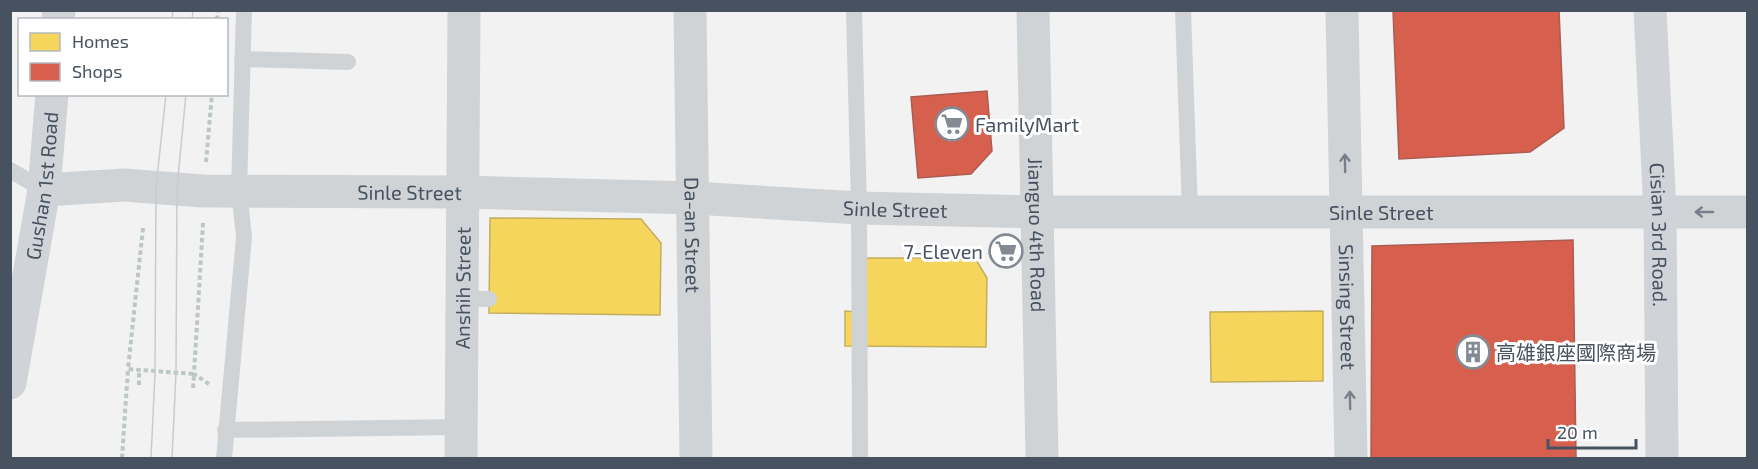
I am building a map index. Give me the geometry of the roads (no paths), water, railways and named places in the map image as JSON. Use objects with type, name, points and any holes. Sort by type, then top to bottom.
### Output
[{"type":"street","name":"Anshih Street","points":[[461,459],[461,427],[475,299],[462,192],[464,10]]},
{"type":"street","name":"Da-an Street","points":[[690,10],[696,459]]},
{"type":"street","name":"Jianguo 4th Road","points":[[1033,10],[1042,459]]},
{"type":"street","name":"Sinsing Street","points":[[1342,10],[1351,459]]},
{"type":"street","name":"Cisian 3rd Road.","points":[[1650,10],[1660,212],[1662,459]]},
{"type":"street","name":"Gushan 1st Road","points":[[10,383],[44,190],[52,96]]},
{"type":"street","name":"Sinle Street","points":[[44,190],[124,185],[202,191],[462,192],[693,198],[859,208],[1037,212],[1748,212]]},
{"type":"lane","points":[[224,459],[244,237],[239,190],[244,10]]},
{"type":"lane","points":[[854,10],[859,208],[860,459]]},
{"type":"lane","points":[[1183,10],[1190,212]]},
{"type":"lane","points":[[242,59],[348,62]]},
{"type":"lane","points":[[10,170],[44,190]]},
{"type":"lane","points":[[225,430],[461,427]]},
{"type":"tram line","points":[[172,18],[173,10]]},
{"type":"tram line","points":[[192,18],[193,10]]},
{"type":"tram line","points":[[151,458],[155,373],[156,187],[166,96]]},
{"type":"tram line","points":[[172,458],[176,373],[177,188],[186,96]]},
{"type":"place","name":"FamilyMart","points":[[952,124]]},
{"type":"place","name":"7-Eleven","points":[[1006,251]]},
{"type":"place","name":"高雄銀座國際商場","points":[[1473,352]]}]
